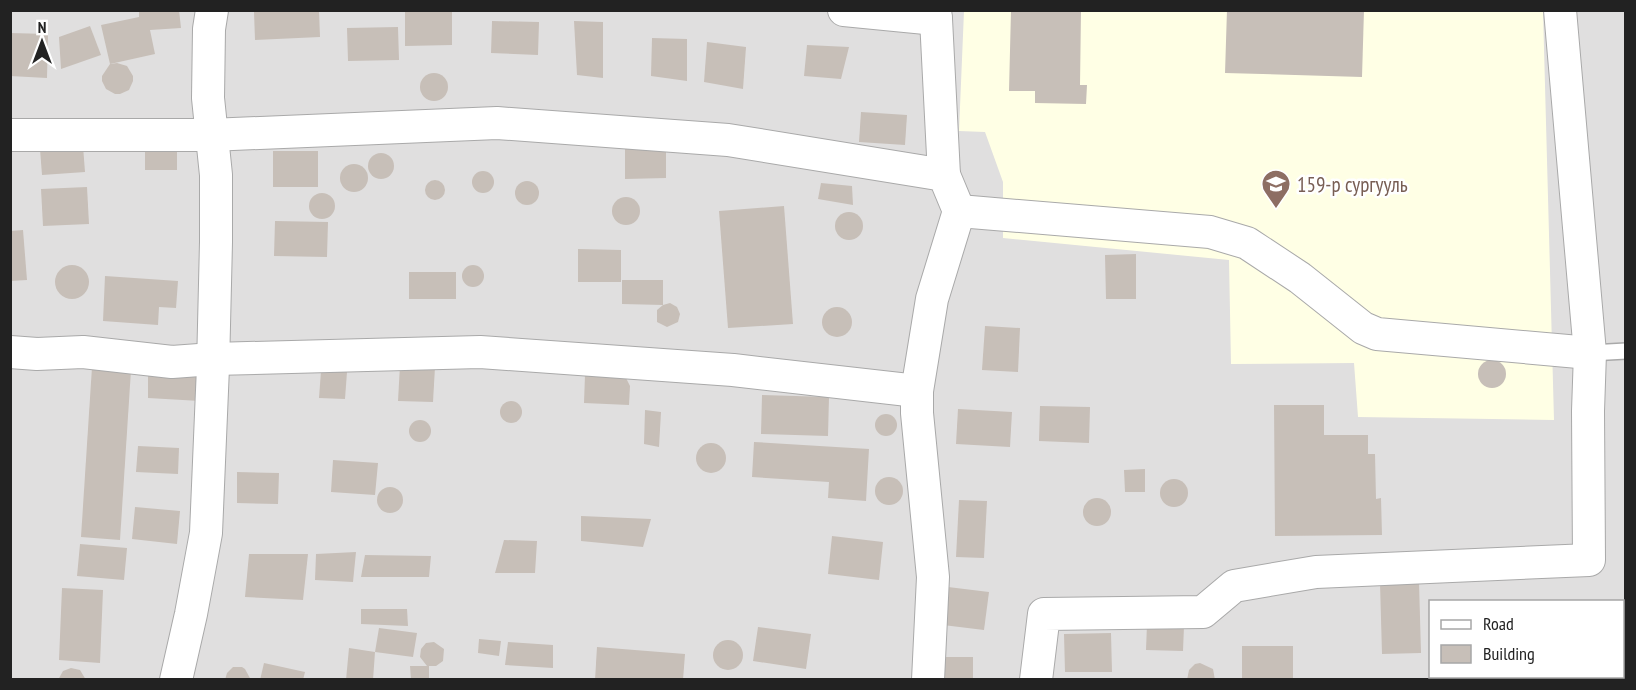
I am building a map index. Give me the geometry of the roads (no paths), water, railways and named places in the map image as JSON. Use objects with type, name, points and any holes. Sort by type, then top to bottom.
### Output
[{"type":"street","points":[[176,680],[206,533],[213,359],[216,175],[208,98],[209,29],[212,10]]},
{"type":"street","points":[[844,10],[935,15],[944,175],[959,211],[932,299],[917,392],[933,577],[928,680]]},
{"type":"street","points":[[1036,680],[1044,614],[1203,612],[1234,586],[1316,572],[1589,560],[1590,353],[1560,10]]},
{"type":"street","points":[[10,135],[212,135],[497,123],[728,140],[944,175]]},
{"type":"street","points":[[959,211],[1210,232],[1247,243],[1300,278],[1363,328],[1377,334],[1590,353]]},
{"type":"street","points":[[10,352],[37,354],[83,352],[172,362],[480,352],[733,370],[917,392]]},
{"type":"lane","points":[[1590,353],[1626,351]]},
{"type":"place","name":"159-р сургууль","points":[[1276,210]]}]
